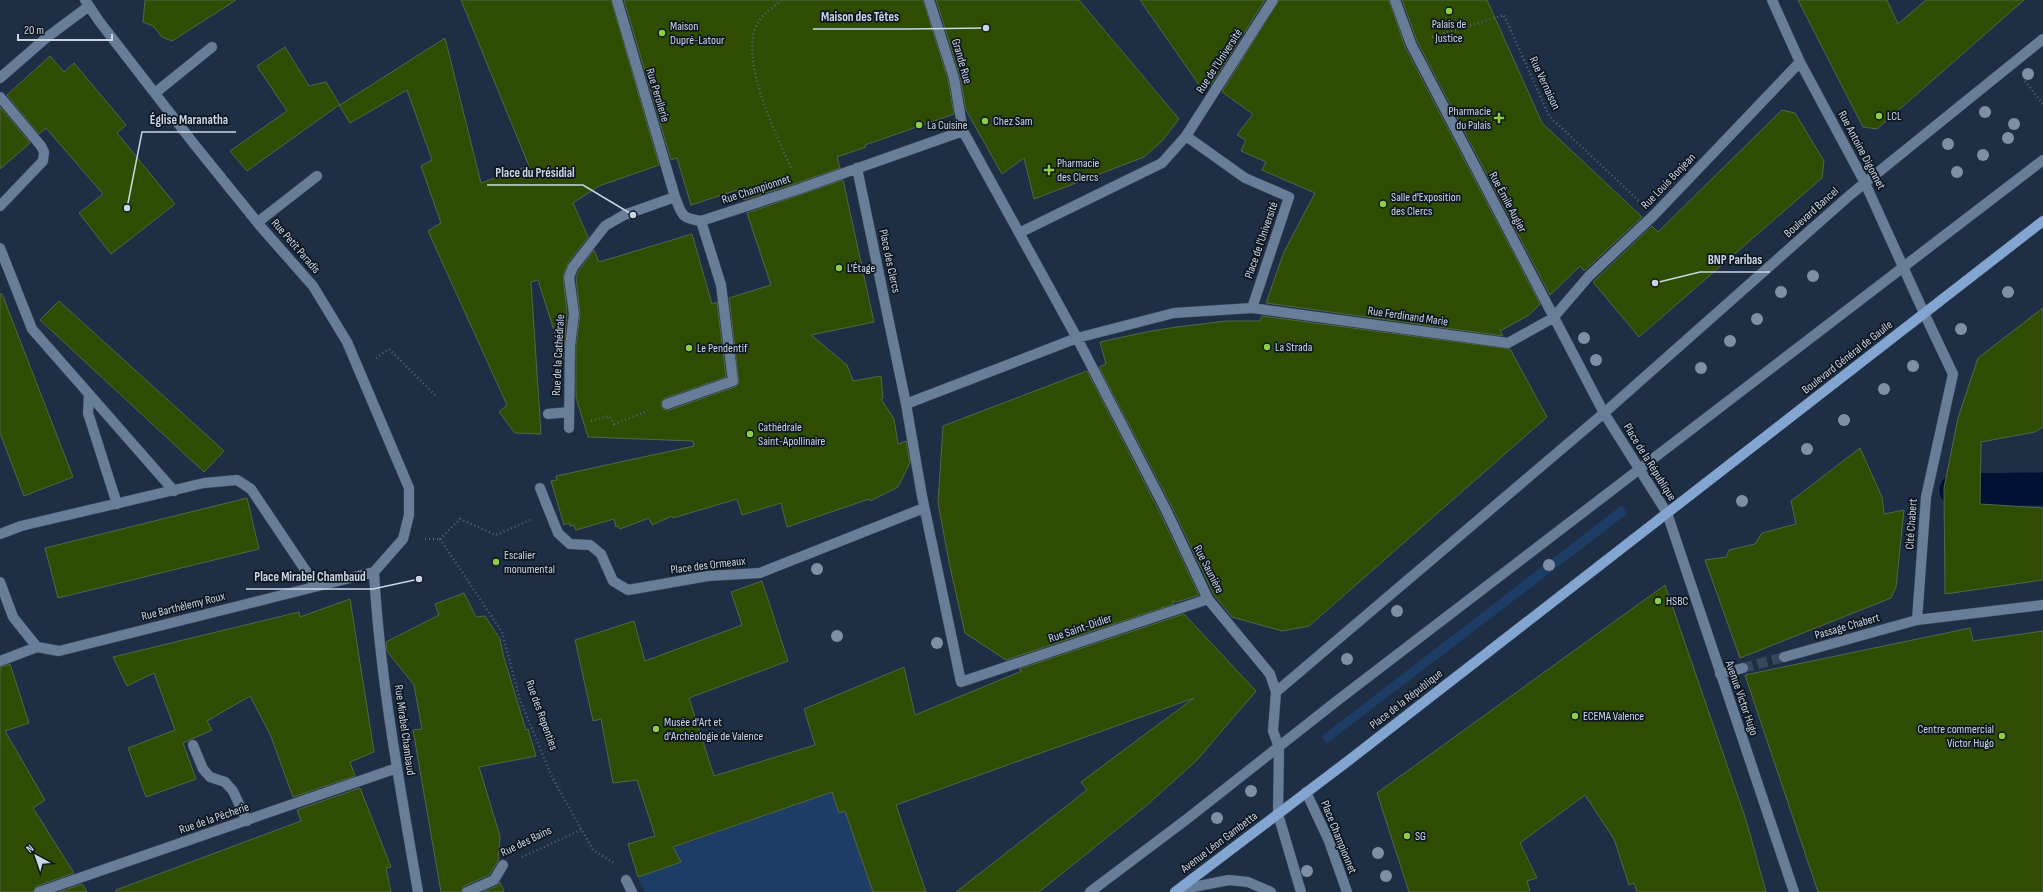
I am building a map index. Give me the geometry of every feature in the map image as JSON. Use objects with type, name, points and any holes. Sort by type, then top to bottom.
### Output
[{"type":"main road","name":"Boulevard Général de Gaulle","points":[[1667,513],[2043,221]]},
{"type":"main road","name":"Place de la République","points":[[1278,814],[1667,513]]},
{"type":"main road","name":"Avenue Léon Gambetta","points":[[1176,891],[1278,814]]},
{"type":"street","name":"Rue Perollerie","points":[[617,0],[675,197]]},
{"type":"street","name":"Grande Rue","points":[[929,0],[954,78],[963,131]]},
{"type":"street","name":"Rue de l'Université","points":[[1186,136],[1273,0]]},
{"type":"street","name":"Rue Émile Augier","points":[[1395,0],[1411,44],[1604,413]]},
{"type":"street","name":"Rue Antoine Digonnet","points":[[1772,0],[1800,62],[1865,183],[1904,266],[1924,313]]},
{"type":"street","points":[[0,78],[87,3]]},
{"type":"street","name":"Rue Petit Paradis","points":[[87,3],[155,93],[258,222],[313,286],[347,342],[409,488],[409,515],[403,539],[374,572]]},
{"type":"street","name":"Boulevard Bancel","points":[[1604,413],[1865,183],[2043,39]]},
{"type":"street","points":[[155,93],[212,47]]},
{"type":"street","name":"Rue Louis Bonjean","points":[[1554,318],[1588,276],[1654,215],[1800,62]]},
{"type":"street","points":[[0,97],[41,146],[44,152],[43,161],[0,206]]},
{"type":"street","points":[[857,168],[963,131],[1077,338]]},
{"type":"street","points":[[1019,233],[1162,163],[1186,136]]},
{"type":"street","name":"Place de l'Université","points":[[1186,136],[1246,178],[1289,197],[1252,308]]},
{"type":"street","points":[[1090,892],[2043,160]]},
{"type":"street","name":"Rue Championnet","points":[[701,221],[857,168]]},
{"type":"street","name":"Place des Clercs","points":[[857,168],[906,404]]},
{"type":"street","points":[[258,222],[317,176]]},
{"type":"street","name":"Rue de la Cathédrale","points":[[570,428],[570,346],[574,314],[569,276],[573,267],[605,226],[613,220],[675,197]]},
{"type":"street","points":[[667,404],[733,381],[721,285],[701,221],[688,220],[682,215],[675,197]]},
{"type":"street","points":[[0,248],[32,329],[174,491]]},
{"type":"street","points":[[924,508],[906,404],[1077,338],[1174,313],[1252,308]]},
{"type":"street","name":"Rue Ferdinand Marie","points":[[1252,308],[1508,343],[1554,318]]},
{"type":"street","name":"Cité Chabert","points":[[1917,620],[1926,497],[1953,374],[1924,313]]},
{"type":"street","name":"Rue Saunière","points":[[1077,338],[1166,510],[1208,599],[1270,674],[1276,692],[1273,731],[1279,747],[1278,814]]},
{"type":"street","points":[[89,394],[88,413],[117,504]]},
{"type":"street","name":"Rue de la Cathédrale","points":[[548,414],[569,412]]},
{"type":"street","points":[[1276,692],[1604,413]]},
{"type":"street","name":"Place de la République","points":[[1604,413],[1667,513]]},
{"type":"street","points":[[0,534],[21,526],[204,483],[237,480],[251,489],[316,586]]},
{"type":"street","name":"Place des Ormeaux","points":[[540,488],[558,533],[570,544],[590,544],[601,554],[613,580],[628,590],[708,576],[760,573],[924,508]]},
{"type":"street","name":"Rue Saint-Didier","points":[[924,508],[961,682],[1208,599]]},
{"type":"street","name":"Avenue Victor Hugo","points":[[1667,513],[1794,892]]},
{"type":"street","name":"Rue Barthélemy Roux","points":[[37,647],[58,651],[374,572]]},
{"type":"street","name":"Rue Mirabel Chambaud","points":[[374,572],[377,629],[397,768],[418,892]]},
{"type":"street","points":[[0,582],[13,617],[37,647],[0,660]]},
{"type":"street","points":[[1917,620],[2043,606]]},
{"type":"street","name":"Passage Chabert","points":[[1784,656],[1917,620]]},
{"type":"street","points":[[1720,674],[1743,668]]},
{"type":"street","points":[[193,745],[203,769],[210,777],[225,782],[233,791],[247,821]]},
{"type":"street","name":"Rue de la Pêcherie","points":[[39,892],[397,768]]},
{"type":"street","name":"Place Championnet","points":[[1306,792],[1329,841],[1347,892]]},
{"type":"street","points":[[1278,814],[1301,892]]},
{"type":"street","name":"Rue des Bains","points":[[467,892],[494,880],[503,866]]},
{"type":"street","points":[[626,880],[632,892]]},
{"type":"street","points":[[1176,891],[1229,880],[1248,882],[1271,892]]},
{"type":"path","points":[[781,0],[759,21],[753,37],[753,56],[759,93],[792,171]]},
{"type":"path","name":"Rue Vernaison","points":[[1411,44],[1504,15],[1549,116],[1654,215]]},
{"type":"path","points":[[2013,64],[2043,104]]},
{"type":"path","points":[[347,342],[372,360],[389,349],[437,397]]},
{"type":"path","points":[[570,428],[609,416],[614,424],[667,404]]},
{"type":"path","name":"Rue des Repenties","points":[[531,520],[496,535],[460,519],[440,539],[502,632],[520,700],[552,777],[593,850],[612,862],[626,880]]},
{"type":"path","name":"Rue des Bains","points":[[503,866],[581,830]]},
{"type":"shaded area","points":[[1622,505],[1627,514],[1326,744],[1322,736]]},
{"type":"shaded area","points":[[832,792],[839,813],[845,811],[873,892],[645,892],[638,877],[680,862],[673,848]]},
{"type":"building","points":[[145,0],[236,0],[172,41],[162,37],[153,26],[143,22]]},
{"type":"building","points":[[461,0],[611,0],[659,165],[599,186],[573,203],[588,237],[568,263],[563,275],[567,314],[563,359],[538,280],[531,282],[541,434],[515,433],[499,412],[507,405],[428,231],[441,223],[421,166],[432,160],[407,90],[350,123],[339,105],[247,171],[230,151],[287,111],[257,66],[285,47],[309,86],[326,82],[340,105],[445,38],[481,183],[529,166]]},
{"type":"building","points":[[624,0],[923,0],[948,80],[954,114],[865,145],[866,147],[837,157],[840,168],[797,183],[744,200],[740,189],[691,205],[677,158],[671,160]]},
{"type":"building","points":[[936,0],[1079,0],[1179,119],[1162,141],[1144,157],[1034,199],[1024,158],[1002,174],[966,110],[960,76]]},
{"type":"building","points":[[1140,0],[1265,0],[1211,85],[1207,83],[1202,89]]},
{"type":"building","points":[[1279,0],[1389,0],[1405,47],[1540,304],[1529,315],[1500,331],[1503,336],[1266,303],[1284,252],[1315,193],[1262,170],[1266,162],[1241,151],[1246,140],[1237,135],[1253,114],[1222,92]]},
{"type":"building","points":[[1402,0],[1487,0],[1542,123],[1642,217],[1584,271],[1580,266],[1550,295],[1417,41]]},
{"type":"building","points":[[1798,0],[1887,0],[1898,24],[1926,0],[2024,0],[1877,129],[1863,127]]},
{"type":"building","points":[[50,56],[64,72],[74,63],[126,125],[117,133],[175,204],[111,254],[79,213],[103,194],[46,128],[39,134],[7,95]]},
{"type":"building","points":[[0,107],[30,143],[0,169]]},
{"type":"building","points":[[1782,110],[1795,113],[1824,161],[1822,178],[1639,337],[1593,282],[1652,226],[1658,232]]},
{"type":"building","points":[[843,180],[874,322],[811,335],[847,365],[853,381],[881,376],[883,398],[881,399],[894,419],[898,444],[906,441],[910,463],[898,487],[870,501],[869,499],[787,527],[781,503],[742,515],[737,499],[673,518],[672,516],[652,525],[649,518],[620,529],[618,526],[616,527],[614,519],[576,530],[574,525],[570,526],[569,523],[564,525],[551,481],[557,480],[556,476],[694,446],[693,441],[588,437],[576,398],[576,346],[580,315],[576,278],[579,270],[594,250],[599,262],[692,234],[712,304],[717,302],[726,377],[665,398],[661,402],[661,406],[665,410],[669,410],[735,387],[739,383],[729,298],[771,285],[747,213]]},
{"type":"building","points":[[0,294],[2,294],[73,477],[24,496],[0,433]]},
{"type":"building","points":[[59,301],[224,451],[204,472],[40,320]]},
{"type":"building","points":[[2043,308],[2043,427],[2035,432],[1981,442],[1980,504],[2043,508],[2043,580],[1945,594],[1944,488],[1958,418],[1978,358]]},
{"type":"building","points":[[1262,316],[1510,349],[1547,417],[1309,626],[1282,631],[1232,617],[1214,595],[1172,507],[1099,367],[1106,364],[1100,342],[1177,327],[1226,321],[1260,321]]},
{"type":"building","points":[[1087,371],[1160,513],[1199,595],[1177,602],[1172,601],[1174,604],[1006,660],[965,633],[950,567],[938,503],[943,426]]},
{"type":"building","points":[[1860,448],[1882,497],[1884,514],[1904,510],[1896,587],[1891,598],[1740,658],[1705,560],[1726,557],[1729,550],[1755,544],[1762,533],[1796,524],[1791,501]]},
{"type":"building","points":[[247,498],[259,549],[58,598],[45,548]]},
{"type":"building","points":[[762,581],[788,661],[689,698],[714,776],[815,745],[804,709],[904,667],[915,715],[1022,671],[1019,669],[1184,614],[1256,691],[1196,761],[1147,805],[1039,892],[956,892],[1087,790],[1081,782],[1194,698],[896,805],[926,892],[873,892],[845,811],[839,813],[832,792],[673,847],[681,862],[638,877],[628,844],[655,836],[637,780],[613,783],[601,719],[593,721],[575,640],[634,621],[645,661],[742,625],[731,592]]},
{"type":"building","points":[[1665,585],[1746,820],[1766,892],[1637,892],[1634,883],[1629,885],[1614,839],[1585,795],[1520,843],[1537,878],[1527,881],[1530,892],[1409,892],[1377,793]]},
{"type":"building","points":[[464,593],[476,617],[485,616],[500,639],[504,658],[526,730],[528,729],[536,756],[479,767],[500,836],[498,861],[489,875],[464,886],[461,892],[441,892],[413,730],[422,729],[414,685],[387,651],[386,642],[439,615],[435,604]]},
{"type":"building","points":[[350,599],[374,752],[350,762],[355,776],[293,797],[270,734],[250,696],[207,721],[212,730],[183,743],[196,779],[146,797],[128,748],[175,730],[154,673],[127,686],[113,657],[299,612],[300,617]]},
{"type":"building","name":"Centre commercial Victor Hugo","points":[[1970,628],[1973,641],[2043,631],[2043,892],[1818,892],[1745,675]]},
{"type":"building","points":[[10,664],[29,723],[5,731],[45,800],[33,808],[74,873],[37,886],[33,892],[0,892],[0,667]]},
{"type":"building","points":[[360,788],[391,867],[386,868],[391,892],[116,892],[116,890],[301,821],[297,810]]},
{"type":"building","points":[[500,882],[504,892],[483,892],[497,886]]},
{"type":"building","points":[[82,884],[87,892],[59,892]]},
{"type":"waterway","points":[[1956,490],[2043,489]]},
{"type":"tunnel","points":[[1743,668],[1784,657]]},
{"type":"place","name":"Palais de Justice","points":[[1449,11]]},
{"type":"place","name":"Maison des Têtes","points":[[986,28]]},
{"type":"place","name":"Maison Dupré-Latour","points":[[662,33]]},
{"type":"place","name":"LCL","points":[[1879,116]]},
{"type":"place","name":"Pharmacie du Palais","points":[[1499,118]]},
{"type":"place","name":"Chez Sam","points":[[985,121]]},
{"type":"place","name":"La Cuisine","points":[[919,125]]},
{"type":"place","name":"Pharmacie des Clercs","points":[[1049,170]]},
{"type":"place","name":"Salle d'Exposition des Clercs","points":[[1383,204]]},
{"type":"place","name":"Église Maranatha","points":[[127,208]]},
{"type":"place","name":"Place du Présidial","points":[[633,215]]},
{"type":"place","name":"L'Étage","points":[[839,268]]},
{"type":"place","name":"BNP Paribas","points":[[1655,283]]},
{"type":"place","name":"La Strada","points":[[1267,347]]},
{"type":"place","name":"Le Pendentif","points":[[689,348]]},
{"type":"place","name":"Cathédrale Saint-Apollinaire","points":[[750,434]]},
{"type":"place","name":"Escalier monumental","points":[[496,562]]},
{"type":"place","name":"Place Mirabel Chambaud","points":[[419,579]]},
{"type":"place","name":"HSBC","points":[[1658,601]]},
{"type":"place","name":"ECEMA Valence","points":[[1575,716]]},
{"type":"place","name":"Musée d'Art et d'Archéologie de Valence","points":[[656,729]]},
{"type":"place","name":"Centre commercial Victor Hugo","points":[[2002,736]]},
{"type":"place","name":"SG","points":[[1407,836]]}]
